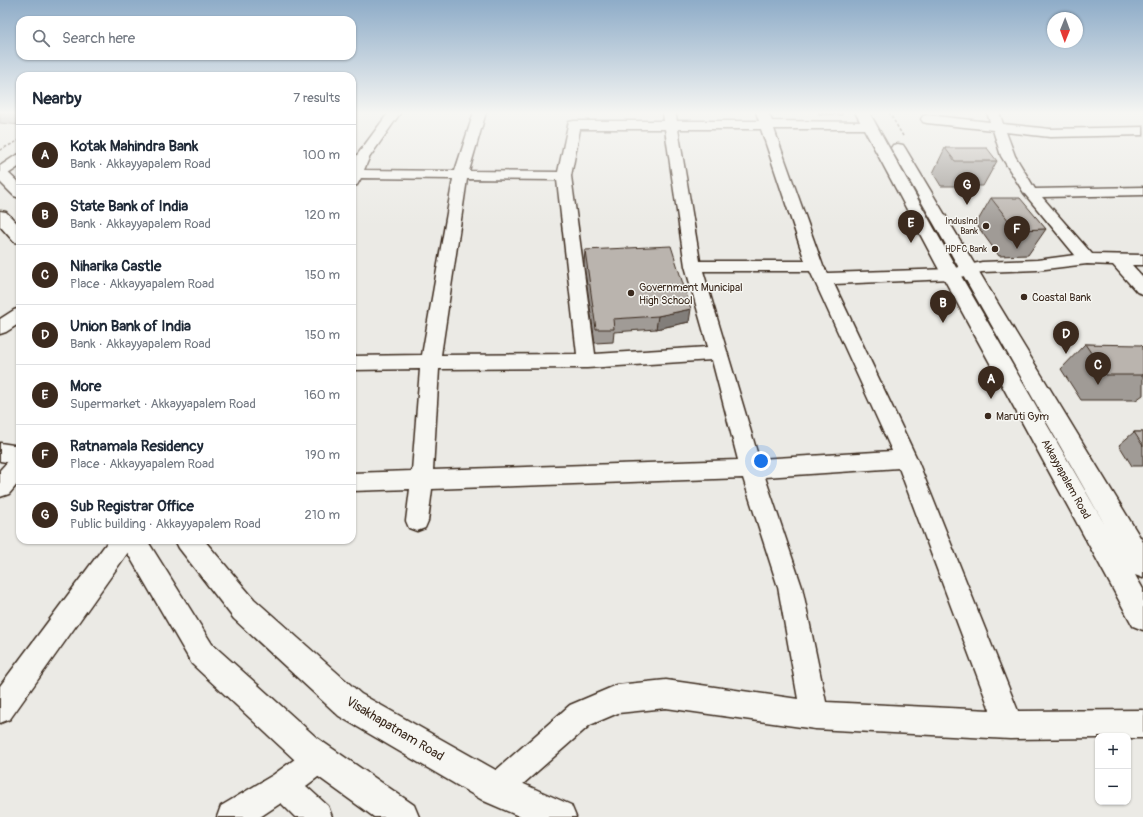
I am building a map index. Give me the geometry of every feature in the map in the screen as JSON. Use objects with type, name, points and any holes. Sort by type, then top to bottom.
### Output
[{"type":"main road","points":[[0,159],[14,150]]},
{"type":"main road","name":"Akkayyapalem Road","points":[[889,150],[959,272],[1143,616]]},
{"type":"main road","points":[[16,162],[0,173],[16,189]]},
{"type":"main road","points":[[0,216],[16,232]]},
{"type":"main road","points":[[959,272],[1075,450],[1143,566]]},
{"type":"main road","points":[[0,487],[16,469]]},
{"type":"main road","points":[[136,544],[202,654],[306,749],[402,817]]},
{"type":"main road","name":"Visakhapatnam Road","points":[[191,544],[244,609],[350,705],[496,789],[559,817]]},
{"type":"street","points":[[356,171],[368,150]]},
{"type":"street","points":[[417,521],[422,479],[430,362],[461,174],[468,150]]},
{"type":"street","points":[[568,150],[564,176],[587,361]]},
{"type":"street","points":[[675,150],[693,266],[751,469],[790,587],[815,715]]},
{"type":"street","points":[[775,150],[819,273],[906,459],[1010,725]]},
{"type":"street","points":[[1006,150],[1008,156],[1031,193],[1087,259]]},
{"type":"street","points":[[356,178],[461,174],[564,176]]},
{"type":"street","points":[[1031,193],[1143,192]]},
{"type":"street","points":[[693,266],[819,273],[959,272],[982,267],[1037,265],[1087,259],[1143,260]]},
{"type":"street","points":[[1118,260],[1143,288]]},
{"type":"street","points":[[0,328],[16,317]]},
{"type":"street","points":[[356,363],[587,361],[719,353]]},
{"type":"street","points":[[0,452],[16,454]]},
{"type":"street","points":[[356,482],[751,469],[906,459]]},
{"type":"street","points":[[0,709],[120,544]]},
{"type":"street","points":[[496,789],[580,715],[617,699],[666,694],[815,715],[1010,725],[1143,724]]},
{"type":"street","points":[[232,817],[283,785],[320,758]]},
{"type":"street","points":[[283,785],[317,817]]},
{"type":"building","points":[[947,150],[989,150],[997,161],[955,161]]},
{"type":"building","points":[[991,198],[1020,198],[1046,229],[1016,230]]},
{"type":"building","name":"Government Municipal High School","points":[[671,246],[691,309],[658,316],[613,319],[614,329],[596,329],[585,250]]},
{"type":"building","points":[[1085,344],[1141,345],[1143,347],[1143,375],[1106,375]]},
{"type":"building","points":[[1134,432],[1143,432],[1143,446]]},
{"type":"place","name":"Sub Registrar Office","points":[[967,205]]},
{"type":"place","name":"IndusInd Bank","points":[[986,226]]},
{"type":"place","name":"More","points":[[911,243]]},
{"type":"place","name":"HDFC Bank","points":[[995,249]]},
{"type":"place","name":"Ratnamala Residency","points":[[1017,249]]},
{"type":"place","name":"Government Municipal High School","points":[[631,293]]},
{"type":"place","name":"Coastal Bank","points":[[1024,297]]},
{"type":"place","name":"State Bank of India","points":[[943,323]]},
{"type":"place","name":"Union Bank of India","points":[[1066,354]]},
{"type":"place","name":"Niharika Castle","points":[[1098,385]]},
{"type":"place","name":"Kotak Mahindra Bank","points":[[991,399]]},
{"type":"place","name":"Maruti Gym","points":[[988,416]]}]
